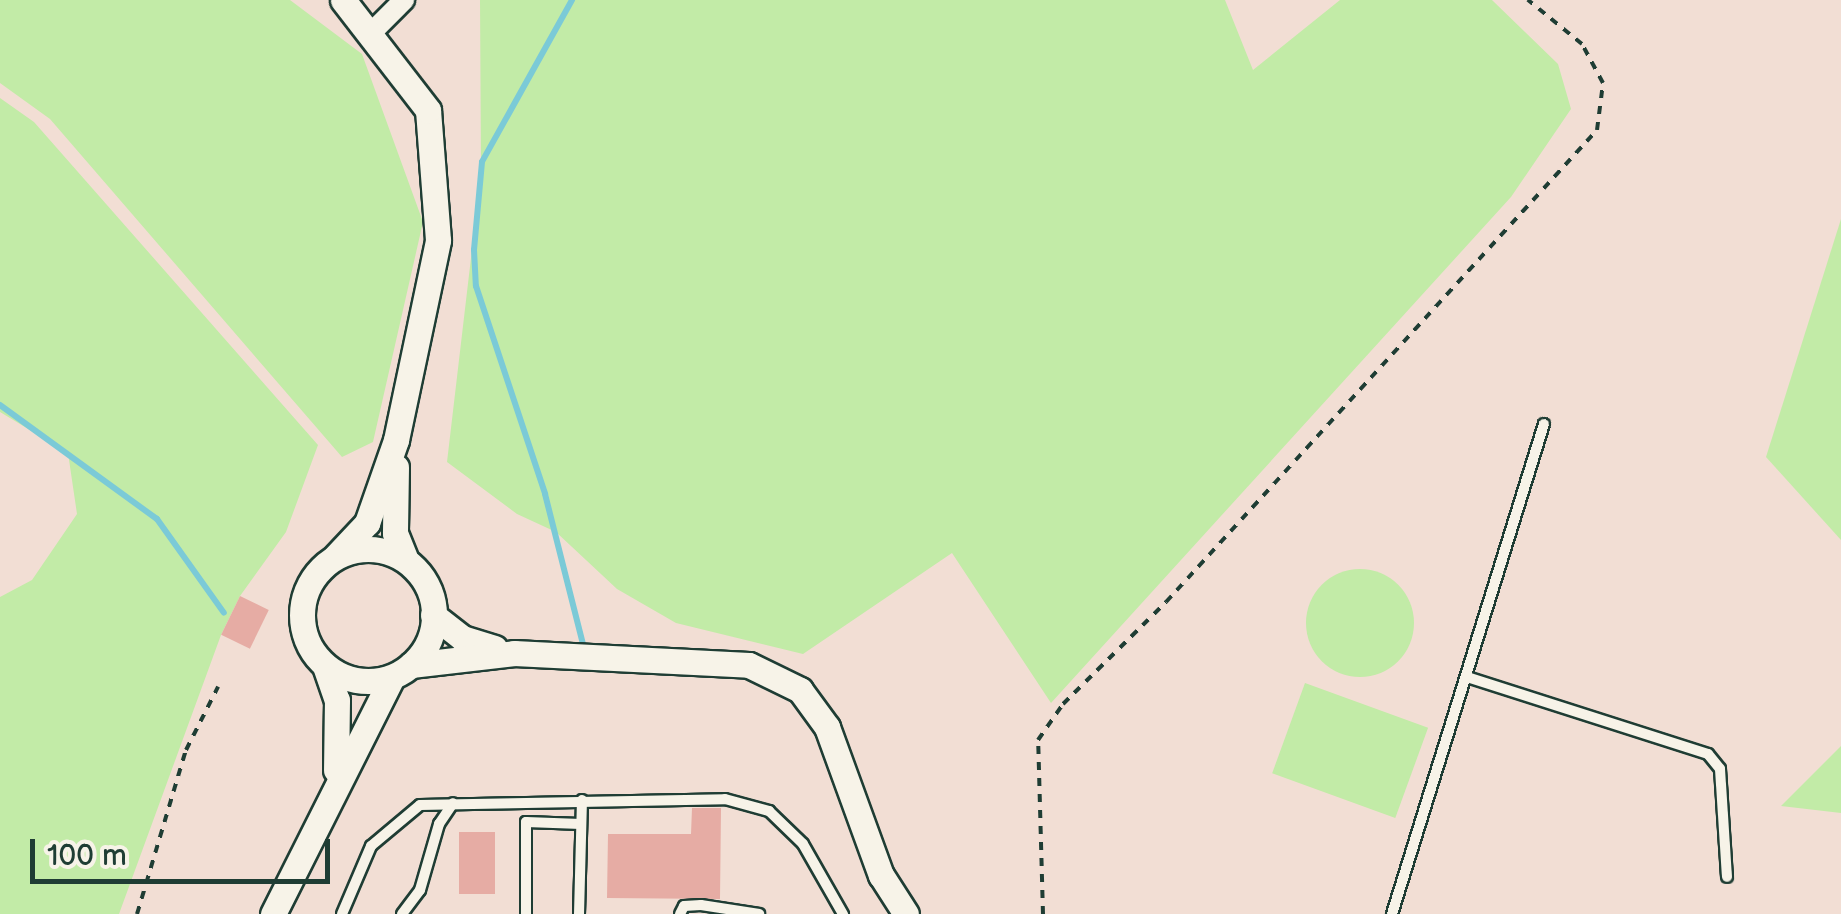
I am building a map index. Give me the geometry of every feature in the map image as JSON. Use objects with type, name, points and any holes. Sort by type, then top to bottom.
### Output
[{"type":"street","points":[[335,780],[338,715],[325,666],[305,637],[302,615],[308,584],[367,523],[396,440],[438,240],[428,110],[343,0]]},
{"type":"street","points":[[371,34],[404,0]]},
{"type":"street","points":[[396,440],[394,533],[406,560]]},
{"type":"street","points":[[273,914],[335,780],[402,671],[428,640],[433,614],[423,576],[406,560],[382,549],[335,557]]},
{"type":"street","points":[[433,614],[462,638],[514,653]]},
{"type":"street","points":[[325,666],[364,681],[514,653],[749,665],[800,690],[827,727],[882,875],[906,914]]},
{"type":"lane","points":[[1392,914],[1544,424]]},
{"type":"lane","points":[[1467,677],[1708,754],[1720,769],[1726,877]]},
{"type":"lane","points":[[342,914],[370,846],[390,824],[420,805],[726,799],[769,811],[803,844],[843,914]]},
{"type":"lane","points":[[580,914],[582,800]]},
{"type":"lane","points":[[402,914],[420,890],[439,824],[454,802]]},
{"type":"lane","points":[[526,914],[526,822],[581,824]]},
{"type":"lane","points":[[680,914],[684,906],[701,906],[758,914]]},
{"type":"path","points":[[1043,914],[1038,740],[1054,716],[1597,130],[1603,83],[1582,44],[1528,0]]},
{"type":"path","points":[[137,914],[186,750],[218,688]]},
{"type":"green space","points":[[0,0],[290,0],[362,54],[423,222],[373,442],[342,457],[50,119],[0,83]]},
{"type":"green space","points":[[480,0],[1225,0],[1253,70],[1340,0],[1492,0],[1558,64],[1571,109],[1511,197],[1051,703],[952,553],[803,654],[676,623],[617,589],[556,532],[517,514],[447,462],[481,173]]},
{"type":"green space","points":[[0,98],[34,122],[318,445],[286,532],[240,596],[221,635],[119,914],[0,914],[0,597],[32,580],[77,514],[68,453],[0,412]]},
{"type":"green space","points":[[1841,219],[1841,540],[1766,457]]},
{"type":"green space","points":[[1360,569],[1381,573],[1398,585],[1410,602],[1414,623],[1410,644],[1398,661],[1381,673],[1360,677],[1339,673],[1322,661],[1310,644],[1306,623],[1310,602],[1322,585],[1339,573]]},
{"type":"green space","points":[[1305,683],[1428,728],[1395,818],[1272,773]]},
{"type":"green space","points":[[1841,746],[1841,813],[1781,806]]},
{"type":"building","points":[[240,596],[269,610],[250,649],[221,635]]},
{"type":"building","points":[[692,808],[721,808],[720,899],[607,898],[608,834],[691,834]]},
{"type":"building","points":[[459,832],[495,832],[495,894],[459,894]]},
{"type":"waterway","points":[[572,0],[482,162],[474,250],[476,286],[545,494],[583,644]]},
{"type":"waterway","points":[[0,405],[157,519],[224,613]]}]
